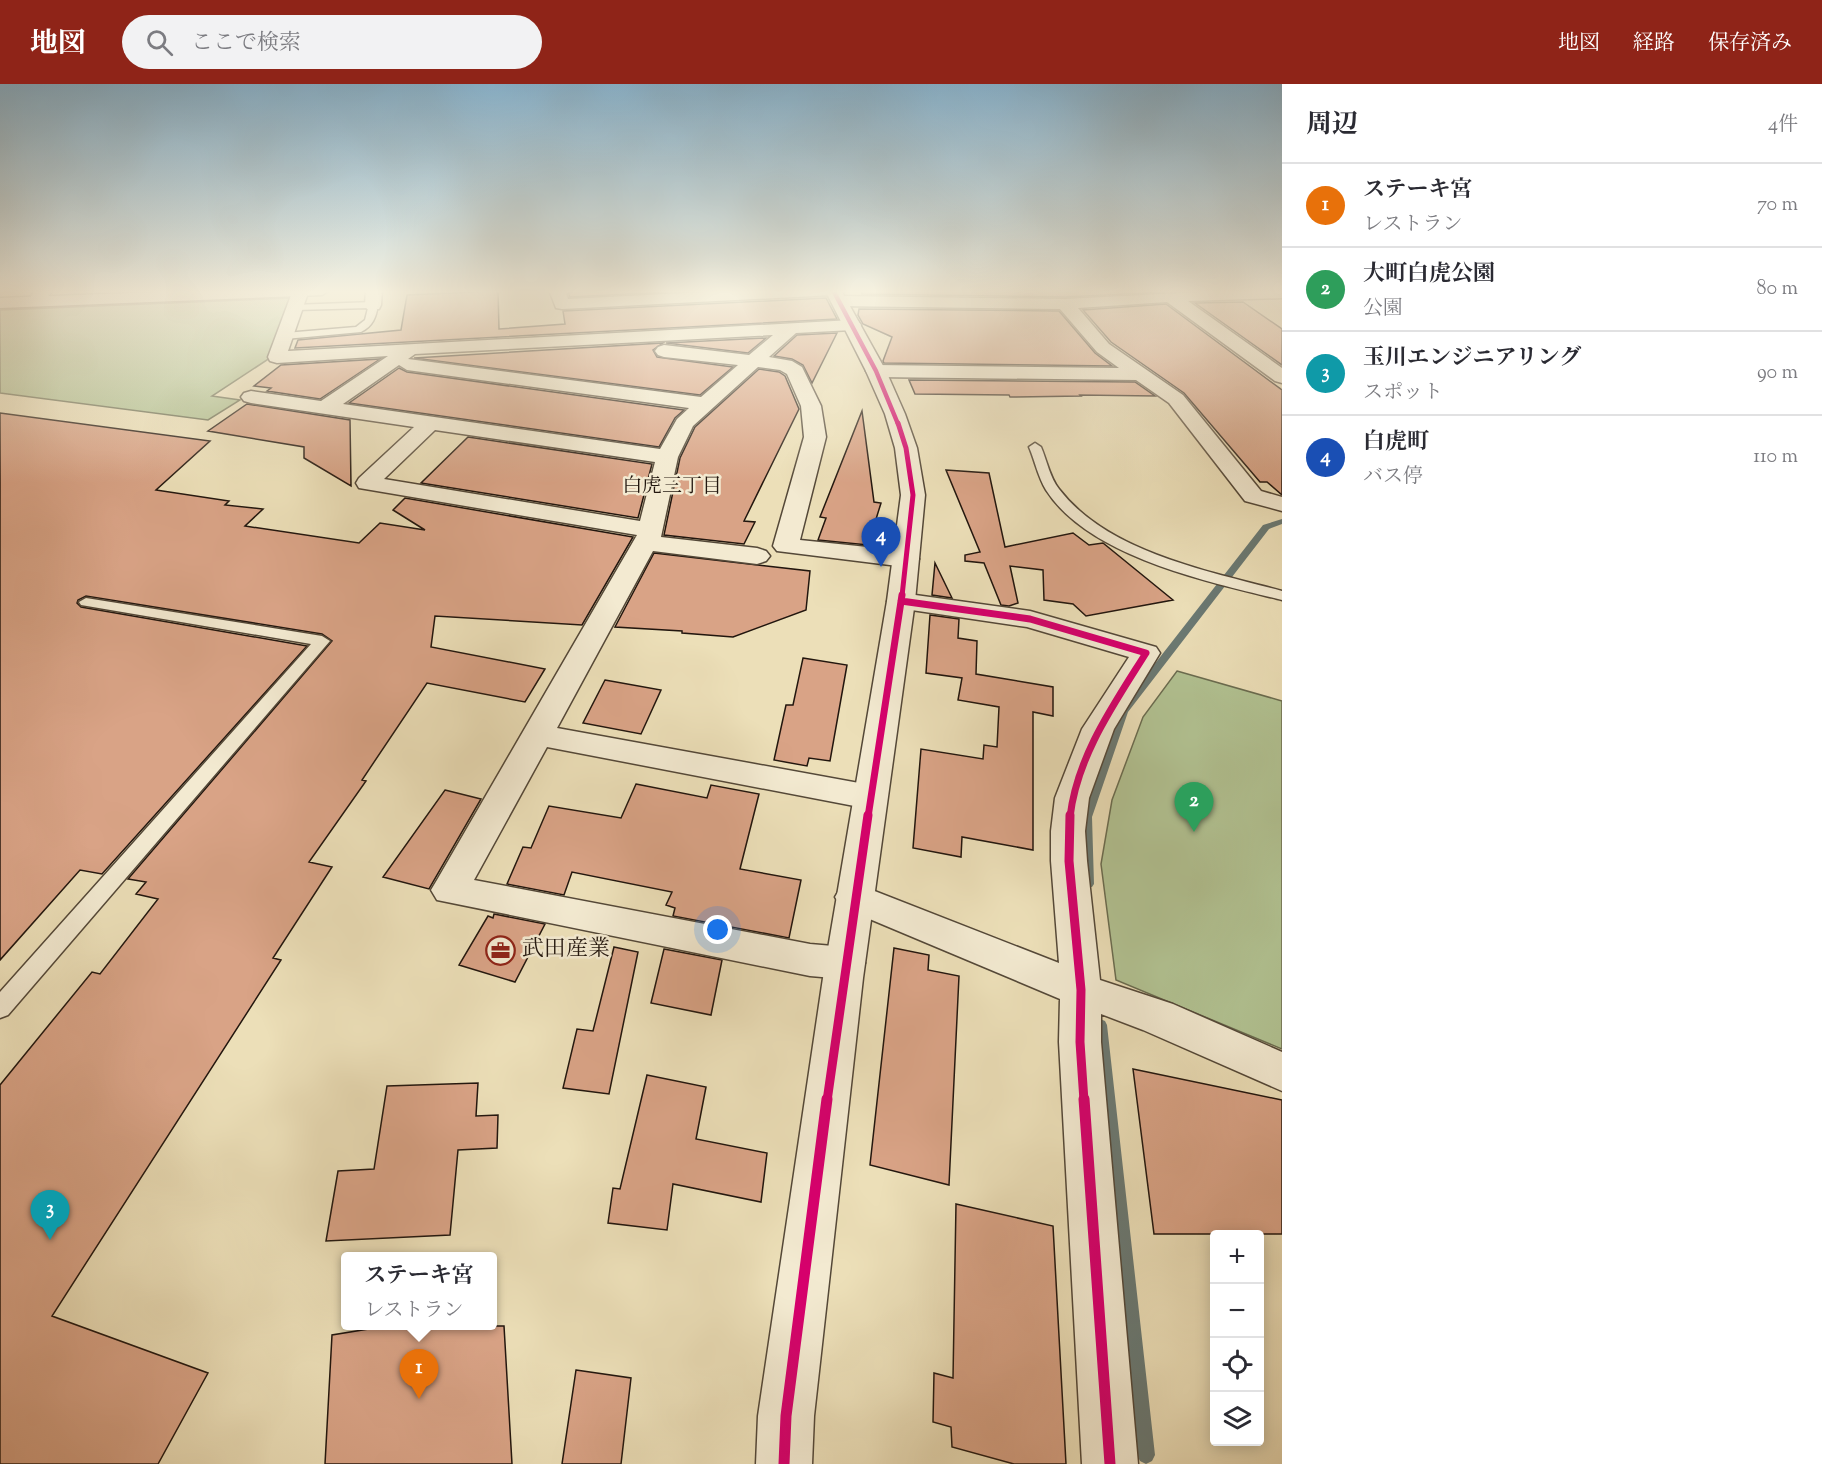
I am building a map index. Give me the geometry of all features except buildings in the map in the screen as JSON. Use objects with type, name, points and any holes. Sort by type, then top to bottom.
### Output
[{"type":"street","points":[[278,354],[277,357],[320,354]]},
{"type":"street","points":[[325,408],[402,354]]},
{"type":"street","points":[[691,354],[785,365],[795,371],[811,406],[815,422],[815,437],[786,546],[906,560]]},
{"type":"street","points":[[761,354],[684,423],[666,457],[648,537],[450,890],[810,960],[845,963]]},
{"type":"street","points":[[784,1464],[786,1416],[845,963],[901,601],[914,495],[906,448],[895,414],[867,354]]},
{"type":"street","points":[[1112,354],[1176,399],[1252,496],[1282,504]]},
{"type":"street","points":[[1251,354],[1282,377]]},
{"type":"street","points":[[390,362],[705,404]]},
{"type":"street","points":[[876,371],[1140,374]]},
{"type":"street","points":[[251,398],[666,457]]},
{"type":"street","points":[[431,422],[367,483],[757,556]]},
{"type":"street","points":[[901,601],[1030,619],[1146,653],[1098,729],[1072,798],[1068,831],[1069,861],[1096,995],[1080,1042],[1110,1464]]},
{"type":"street","points":[[539,735],[870,797]]},
{"type":"street","points":[[854,897],[1096,995],[1158,1017],[1282,1072]]},
{"type":"lane","points":[[1035,447],[1052,489],[1074,515],[1136,552],[1282,596]]},
{"type":"lane","points":[[0,1008],[322,641],[86,602]]},
{"type":"green space","points":[[0,354],[271,354],[270,358],[212,396],[240,400],[208,420],[0,393]]},
{"type":"green space","points":[[1177,671],[1282,701],[1282,1049],[1116,980],[1101,864],[1112,800],[1143,717]]},
{"type":"waterway","points":[[1088,884],[1087,817],[1123,711],[1266,527],[1282,521]]},
{"type":"waterway","points":[[1100,1025],[1146,1455]]},
{"type":"cycle path","points":[[784,1464],[786,1416],[843,978],[901,601],[913,495],[906,448],[895,414],[867,354]]},
{"type":"cycle path","points":[[901,601],[1030,619],[1146,653],[1098,729],[1072,798],[1068,831],[1081,990],[1080,1042],[1110,1464]]},
{"type":"place","name":"白虎町","points":[[881,567]]},
{"type":"place","name":"大町白虎公園","points":[[1194,832]]},
{"type":"place","name":"武田産業","points":[[501,950]]},
{"type":"place","name":"玉川エンジニアリング","points":[[50,1240]]},
{"type":"place","name":"ステーキ宮","points":[[419,1399]]},
{"type":"district","name":"白虎三丁目","points":[[672,487]]}]
